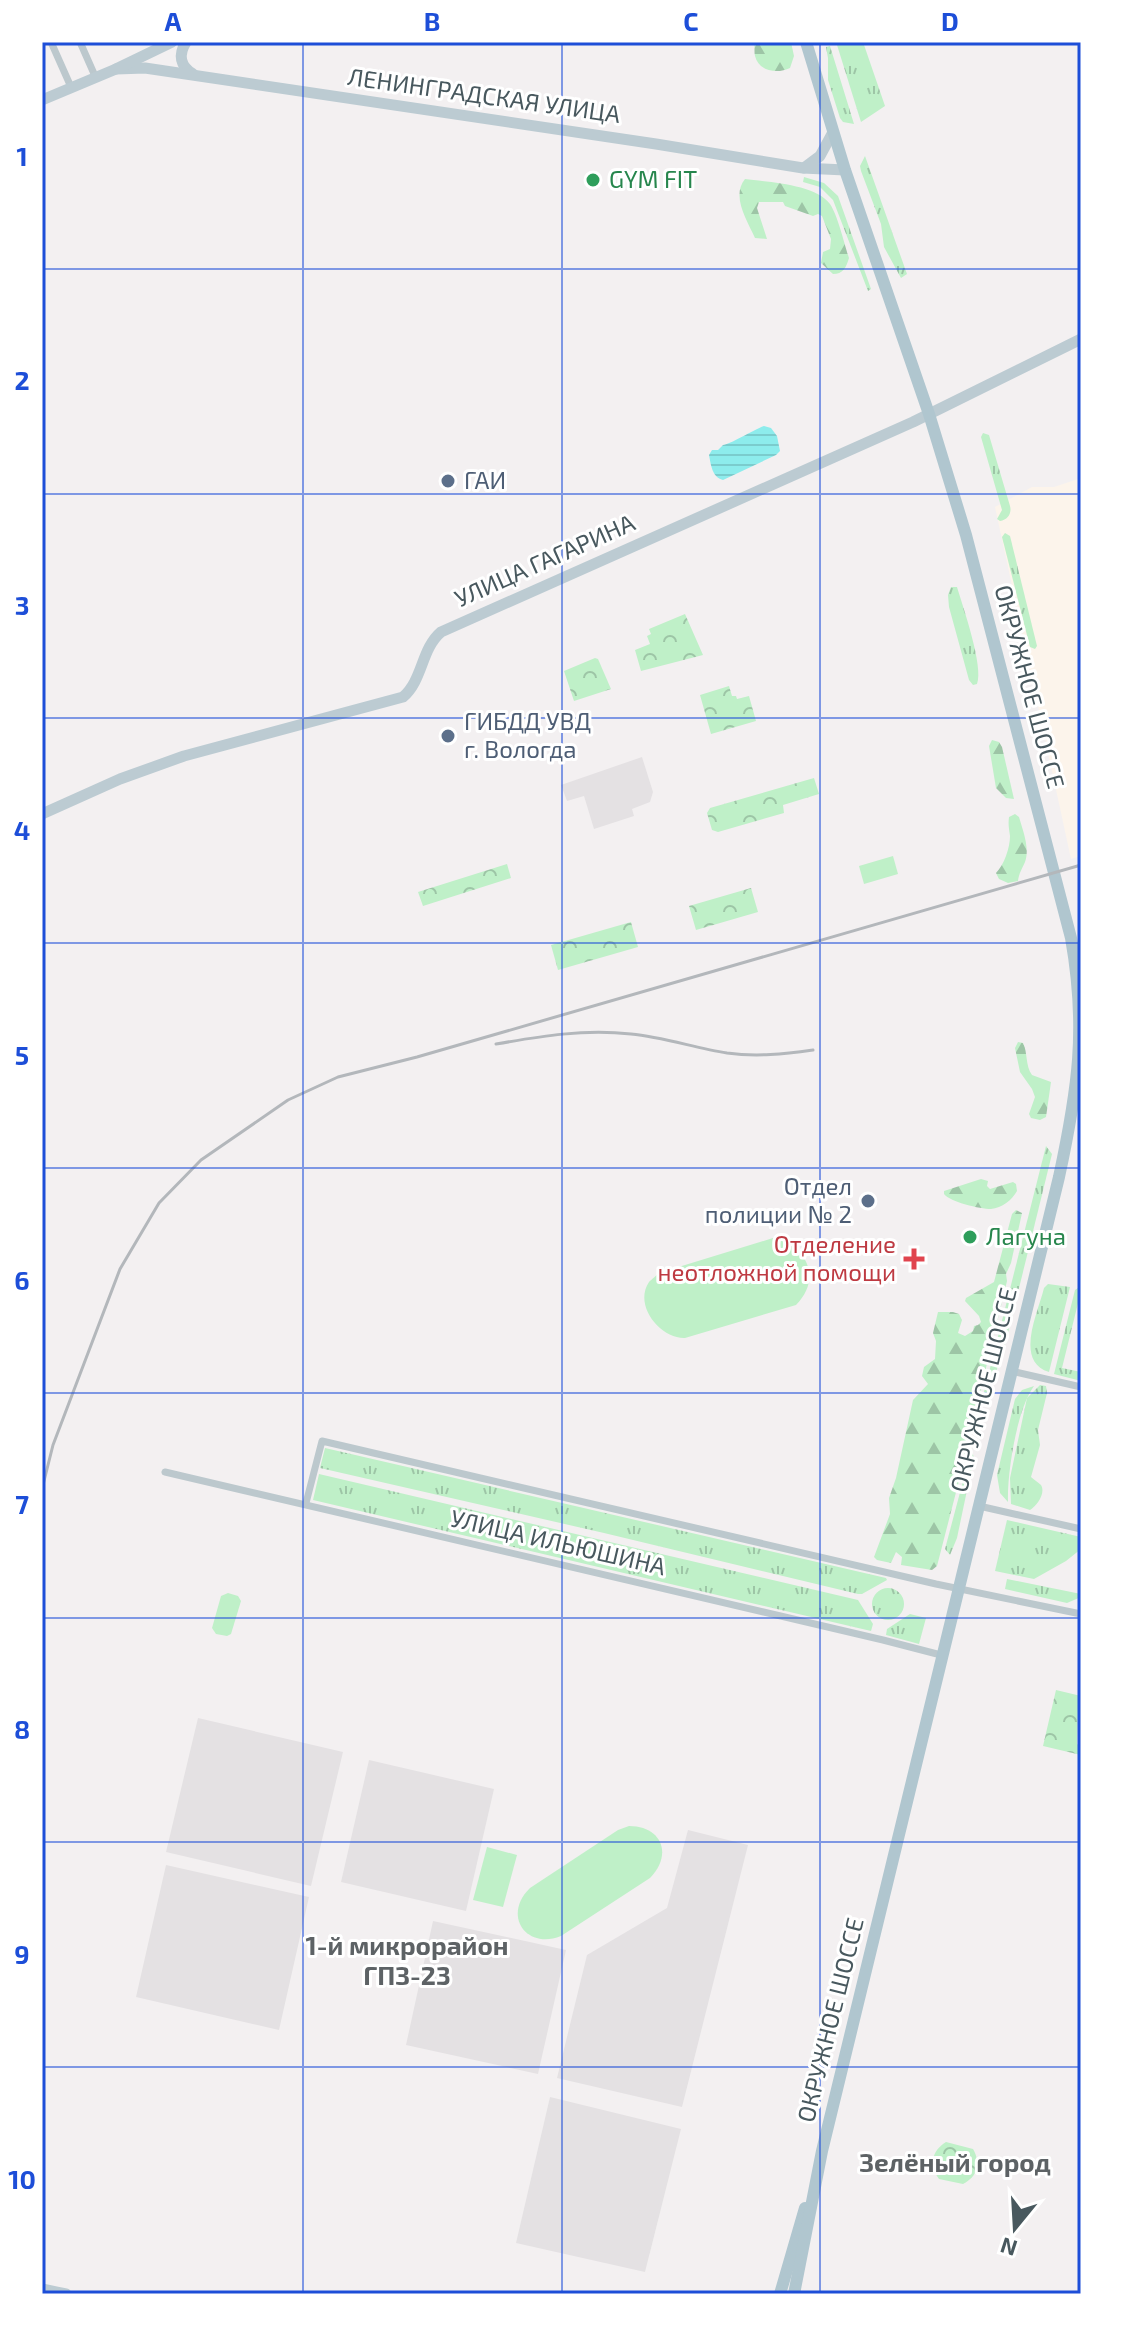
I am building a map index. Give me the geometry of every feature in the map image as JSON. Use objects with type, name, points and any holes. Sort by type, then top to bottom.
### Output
[{"type":"main road","name":"ОКРУЖНОЕ ШОССЕ","points":[[794,2294],[822,2151],[1073,1110],[1079,1062],[1080,1003],[1071,938],[1055,872],[966,535],[929,414],[845,170],[806,42]]},
{"type":"main road","name":"ОКРУЖНОЕ ШОССЕ","points":[[780,2294],[822,2151]]},
{"type":"street","points":[[51,42],[71,87]]},
{"type":"street","points":[[80,42],[95,76]]},
{"type":"street","name":"ЛЕНИНГРАДСКАЯ УЛИЦА","points":[[42,100],[172,42]]},
{"type":"street","points":[[186,42],[181,59],[188,70],[197,76]]},
{"type":"street","name":"ЛЕНИНГРАДСКАЯ УЛИЦА","points":[[116,69],[145,68],[803,168],[845,170]]},
{"type":"street","points":[[803,168],[820,156],[833,132]]},
{"type":"street","name":"УЛИЦА ГАГАРИНА","points":[[42,814],[120,779],[184,756],[403,697],[412,688],[429,646],[441,632],[929,414],[1081,339]]},
{"type":"street","points":[[1011,1371],[1081,1387]]},
{"type":"street","name":"УЛИЦА ИЛЬЮШИНА","points":[[306,1503],[322,1441],[958,1589],[1081,1614]]},
{"type":"street","name":"УЛИЦА ИЛЬЮШИНА","points":[[165,1472],[941,1655]]},
{"type":"street","points":[[979,1506],[1081,1529]]},
{"type":"street","points":[[42,2289],[66,2294]]},
{"type":"shaded area","points":[[1081,478],[1081,856],[1071,859],[995,507],[1032,487],[1054,487]]},
{"type":"shaded area","points":[[642,757],[653,792],[650,802],[632,809],[634,816],[594,829],[584,796],[567,801],[561,785]]},
{"type":"shaded area","points":[[198,1718],[343,1752],[311,1886],[166,1852]]},
{"type":"shaded area","points":[[369,1760],[494,1789],[466,1911],[341,1882]]},
{"type":"shaded area","points":[[688,1830],[748,1845],[682,2107],[557,2078],[587,1955],[667,1908]]},
{"type":"shaded area","points":[[166,1865],[309,1897],[279,2030],[136,1997]]},
{"type":"shaded area","points":[[433,1921],[566,1950],[538,2074],[406,2045]]},
{"type":"shaded area","points":[[550,2097],[681,2129],[645,2272],[516,2243]]},
{"type":"green space","points":[[754,42],[791,42],[794,56],[790,68],[775,71],[760,65],[755,56]]},
{"type":"green space","points":[[863,42],[885,106],[861,122],[837,45]]},
{"type":"green space","points":[[830,46],[854,124],[843,122],[840,118],[828,80],[826,47]]},
{"type":"green space","points":[[865,156],[907,274],[901,278],[884,247],[881,224],[861,171]]},
{"type":"green space","points":[[804,177],[824,183],[838,196],[871,289],[868,291],[833,200],[820,187],[803,182]]},
{"type":"green space","points":[[745,179],[803,188],[823,197],[836,215],[849,258],[844,270],[833,274],[821,263],[823,252],[830,249],[831,239],[822,216],[818,214],[813,216],[785,206],[783,202],[759,202],[757,208],[767,239],[755,238],[740,200]]},
{"type":"green space","points":[[983,433],[989,435],[1010,506],[1009,516],[1000,521],[997,519],[1002,510],[981,437]]},
{"type":"green space","points":[[1005,533],[1010,536],[1037,646],[1035,649],[1030,647],[1002,537]]},
{"type":"green space","points":[[951,587],[957,587],[978,664],[977,684],[973,685],[949,607]]},
{"type":"green space","points":[[685,614],[703,655],[641,671],[635,650],[650,644],[647,636],[651,634],[649,629]]},
{"type":"green space","points":[[595,658],[611,689],[574,701],[564,671]]},
{"type":"green space","points":[[729,686],[732,696],[737,699],[749,696],[756,721],[711,734],[700,695]]},
{"type":"green space","points":[[992,740],[1002,747],[1014,799],[1006,798],[996,788],[989,746]]},
{"type":"green space","points":[[814,778],[819,794],[783,805],[784,813],[718,832],[712,830],[707,813],[710,808]]},
{"type":"green space","points":[[1015,814],[1019,817],[1024,834],[1026,857],[1018,881],[1008,883],[999,879],[996,873],[1009,846],[1009,817]]},
{"type":"green space","points":[[893,856],[898,874],[864,884],[859,866]]},
{"type":"green space","points":[[507,864],[511,878],[423,906],[418,892]]},
{"type":"green space","points":[[751,888],[758,912],[696,930],[689,906]]},
{"type":"green space","points":[[631,922],[638,947],[558,970],[551,945]]},
{"type":"green space","points":[[1018,1042],[1023,1043],[1032,1075],[1051,1082],[1046,1117],[1040,1120],[1031,1118],[1029,1114],[1035,1097],[1020,1072],[1015,1048]]},
{"type":"green space","points":[[1046,1146],[1052,1154],[1006,1341],[984,1402],[982,1400]]},
{"type":"green space","points":[[981,1179],[988,1181],[990,1189],[1013,1182],[1017,1191],[1006,1203],[991,1209],[959,1202],[944,1194],[944,1191]]},
{"type":"green space","points":[[1016,1210],[1022,1213],[1011,1263],[977,1405],[970,1410],[967,1429],[970,1438],[937,1566],[932,1570],[901,1565],[902,1557],[896,1552],[891,1563],[877,1560],[874,1557],[890,1514],[889,1498],[913,1400],[928,1384],[922,1376],[924,1367],[935,1359],[933,1333],[938,1312],[959,1314],[962,1320],[958,1333],[965,1336],[981,1322],[965,1301],[994,1282],[1012,1214]]},
{"type":"green space","points":[[773,1238],[795,1248],[807,1265],[808,1285],[796,1305],[685,1338],[667,1333],[647,1311],[645,1291],[659,1273]]},
{"type":"green space","points":[[1048,1284],[1070,1287],[1049,1372],[1038,1366],[1030,1347],[1044,1288]]},
{"type":"green space","points":[[1078,1288],[1081,1291],[1062,1368],[1081,1372],[1081,1381],[1054,1374]]},
{"type":"green space","points":[[1040,1385],[1046,1386],[1047,1393],[1038,1430],[1040,1445],[1031,1477],[1041,1485],[1042,1495],[1030,1510],[1011,1504],[1010,1478],[1027,1398]]},
{"type":"green space","points":[[1034,1386],[1014,1442],[1008,1502],[1000,1493],[997,1475],[1015,1399],[1022,1390]]},
{"type":"green space","points":[[325,1448],[887,1580],[858,1594],[320,1468]]},
{"type":"green space","points":[[971,1451],[974,1457],[957,1538],[950,1555],[945,1549]]},
{"type":"green space","points":[[319,1474],[858,1600],[873,1624],[871,1631],[313,1500]]},
{"type":"green space","points":[[1007,1520],[1081,1537],[1081,1549],[1034,1579],[995,1571]]},
{"type":"green space","points":[[1007,1579],[1081,1594],[1081,1597],[1067,1603],[1005,1589]]},
{"type":"green space","points":[[888,1588],[899,1593],[904,1604],[899,1615],[888,1620],[877,1615],[872,1604],[877,1593]]},
{"type":"green space","points":[[228,1593],[238,1596],[241,1601],[231,1634],[227,1636],[216,1634],[212,1628],[221,1596]]},
{"type":"green space","points":[[910,1614],[926,1618],[919,1644],[886,1635],[887,1629]]},
{"type":"green space","points":[[1056,1690],[1081,1696],[1077,1745],[1081,1739],[1081,1755],[1043,1746]]},
{"type":"green space","points":[[629,1826],[649,1831],[660,1843],[661,1860],[650,1878],[561,1936],[548,1939],[528,1934],[518,1919],[518,1909],[530,1888],[618,1830]]},
{"type":"green space","points":[[487,1847],[517,1855],[503,1907],[473,1900]]},
{"type":"green space","points":[[946,2142],[973,2149],[977,2164],[975,2173],[963,2184],[939,2179],[934,2169],[935,2154]]},
{"type":"water","points":[[764,426],[771,428],[777,436],[780,451],[723,480],[716,476],[709,455],[712,450],[718,450]]},
{"type":"railway","points":[[42,1489],[53,1445],[120,1269],[159,1203],[201,1160],[288,1100],[338,1077],[417,1057],[1081,865]]},
{"type":"railway","points":[[496,1044],[596,1032],[643,1035],[738,1054],[813,1050]]},
{"type":"place","name":"GYM FIT","points":[[593,180]]},
{"type":"place","name":"ГАИ","points":[[448,481]]},
{"type":"place","name":"ГИБДД УВД г. Вологда","points":[[448,736]]},
{"type":"place","name":"Отдел полиции № 2","points":[[868,1201]]},
{"type":"place","name":"Лагуна","points":[[970,1237]]},
{"type":"place","name":"Отделение неотложной помощи","points":[[914,1259]]},
{"type":"district","name":"1-й микрорайон ГПЗ-23","points":[[407,1961]]},
{"type":"district","name":"Зелёный город","points":[[955,2163]]}]
